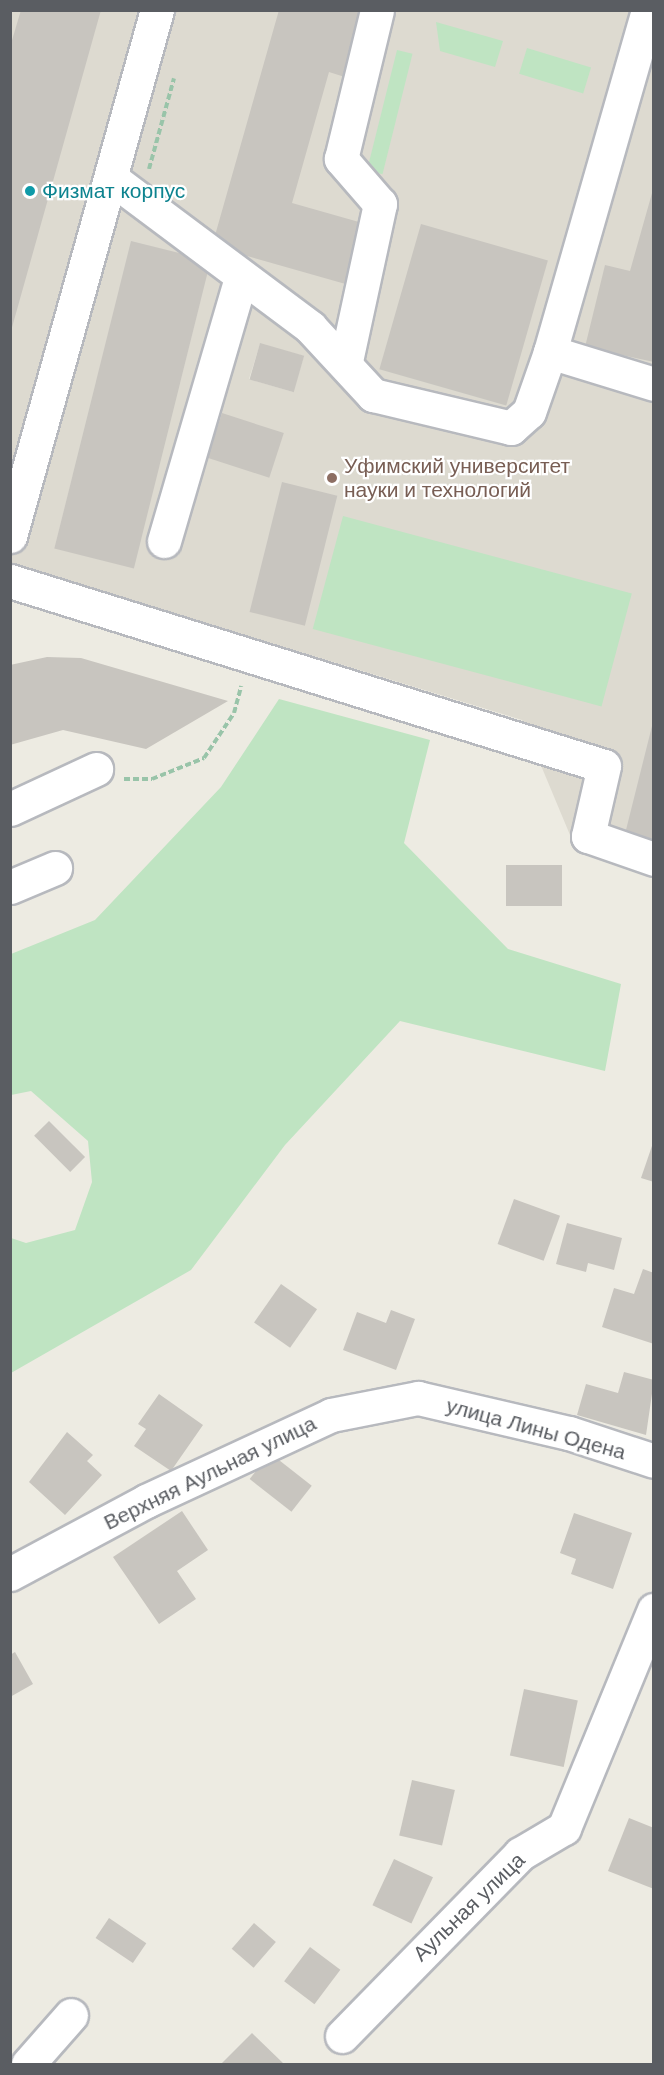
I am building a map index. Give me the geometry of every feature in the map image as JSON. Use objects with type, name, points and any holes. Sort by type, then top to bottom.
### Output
[{"type":"street","points":[[10,536],[157,10]]},
{"type":"street","points":[[346,361],[380,204],[341,159],[377,10]]},
{"type":"street","points":[[111,178],[241,278],[310,327],[346,361],[373,395],[511,428],[530,412],[550,352],[648,10]]},
{"type":"street","points":[[164,541],[241,278]]},
{"type":"street","points":[[550,352],[654,384]]},
{"type":"street","points":[[10,581],[604,766],[588,836],[654,859]]},
{"type":"street","points":[[10,809],[96,769]]},
{"type":"street","points":[[10,887],[55,868]]},
{"type":"street","name":"улица Лины Одена","points":[[418,1398],[569,1433],[654,1461]]},
{"type":"street","name":"Верхняя Аульная улица","points":[[10,1574],[146,1502],[332,1415],[418,1398]]},
{"type":"street","name":"Аульная улица","points":[[342,2036],[520,1854],[564,1828],[654,1610]]},
{"type":"street","points":[[28,2064],[71,2015]]},
{"type":"path","points":[[140,201],[177,67]]},
{"type":"path","points":[[152,779],[204,758],[221,738],[234,713],[248,655]]},
{"type":"shaded area","name":"Уфимский университет науки и технологий","points":[[10,11],[653,11],[653,872],[575,847],[522,720],[11,563]],"holes":[[[260,344],[304,356],[293,392],[249,379]]]},
{"type":"green space","points":[[436,22],[503,41],[495,67],[440,51]]},
{"type":"green space","points":[[527,48],[591,68],[583,93],[519,74]]},
{"type":"green space","points":[[397,50],[413,54],[383,174],[367,170]]},
{"type":"green space","points":[[343,516],[632,593],[602,706],[313,629]]},
{"type":"green space","points":[[279,699],[430,740],[404,843],[508,949],[621,984],[605,1071],[400,1021],[285,1145],[191,1270],[11,1373],[11,1238],[26,1243],[75,1230],[92,1182],[88,1141],[31,1091],[11,1095],[11,954],[95,920],[221,787]]},
{"type":"building","name":"Физмат корпус","points":[[21,10],[101,10],[11,331],[10,47]]},
{"type":"building","points":[[279,10],[367,10],[348,78],[329,72],[292,203],[366,224],[349,285],[212,246]]},
{"type":"building","points":[[654,186],[654,362],[585,347],[605,265],[630,271]]},
{"type":"building","points":[[421,224],[548,260],[506,406],[379,369]]},
{"type":"building","points":[[131,241],[211,261],[134,568],[54,549]]},
{"type":"building","points":[[260,343],[304,356],[294,392],[250,380]]},
{"type":"building","points":[[222,413],[284,433],[269,478],[207,458]]},
{"type":"building","points":[[282,482],[337,496],[305,626],[250,612]]},
{"type":"building","points":[[47,657],[81,658],[228,701],[146,749],[63,730],[10,745],[10,665]]},
{"type":"building","points":[[654,722],[654,850],[623,842]]},
{"type":"building","points":[[506,865],[562,865],[562,906],[506,906]]},
{"type":"building","points":[[49,1121],[85,1157],[70,1172],[34,1136]]},
{"type":"building","points":[[654,1140],[654,1182],[641,1178]]},
{"type":"building","points":[[514,1199],[560,1216],[544,1261],[498,1244]]},
{"type":"building","points":[[567,1223],[622,1238],[614,1270],[588,1263],[586,1272],[556,1264]]},
{"type":"building","points":[[643,1269],[654,1273],[654,1344],[602,1327],[614,1288],[634,1294]]},
{"type":"building","points":[[281,1284],[317,1309],[290,1348],[254,1323]]},
{"type":"building","points":[[391,1310],[415,1319],[396,1370],[343,1350],[357,1312],[386,1323]]},
{"type":"building","points":[[624,1372],[654,1380],[646,1435],[577,1415],[586,1384],[618,1393]]},
{"type":"building","points":[[159,1394],[203,1425],[171,1471],[134,1446],[146,1429],[138,1424]]},
{"type":"building","points":[[67,1432],[93,1455],[87,1461],[102,1475],[65,1515],[29,1482]]},
{"type":"building","points":[[270,1453],[312,1486],[291,1512],[250,1479]]},
{"type":"building","points":[[182,1511],[208,1550],[177,1571],[196,1599],[159,1624],[113,1557]]},
{"type":"building","points":[[574,1513],[632,1533],[613,1589],[571,1574],[576,1559],[560,1553]]},
{"type":"building","points":[[15,1652],[33,1684],[10,1697],[10,1655]]},
{"type":"building","points":[[524,1689],[578,1700],[564,1767],[510,1756]]},
{"type":"building","points":[[412,1780],[455,1790],[442,1845],[399,1836]]},
{"type":"building","points":[[629,1818],[654,1828],[654,1889],[608,1871]]},
{"type":"building","points":[[394,1859],[433,1877],[411,1923],[372,1905]]},
{"type":"building","points":[[109,1918],[146,1943],[133,1963],[96,1938]]},
{"type":"building","points":[[254,1923],[276,1942],[254,1968],[232,1949]]},
{"type":"building","points":[[310,1947],[340,1970],[314,2004],[284,1981]]},
{"type":"building","points":[[252,2033],[284,2064],[221,2064]]},
{"type":"place","name":"Физмат корпус","points":[[30,191]]},
{"type":"place","name":"Уфимский университет науки и технологий","points":[[332,478]]}]
